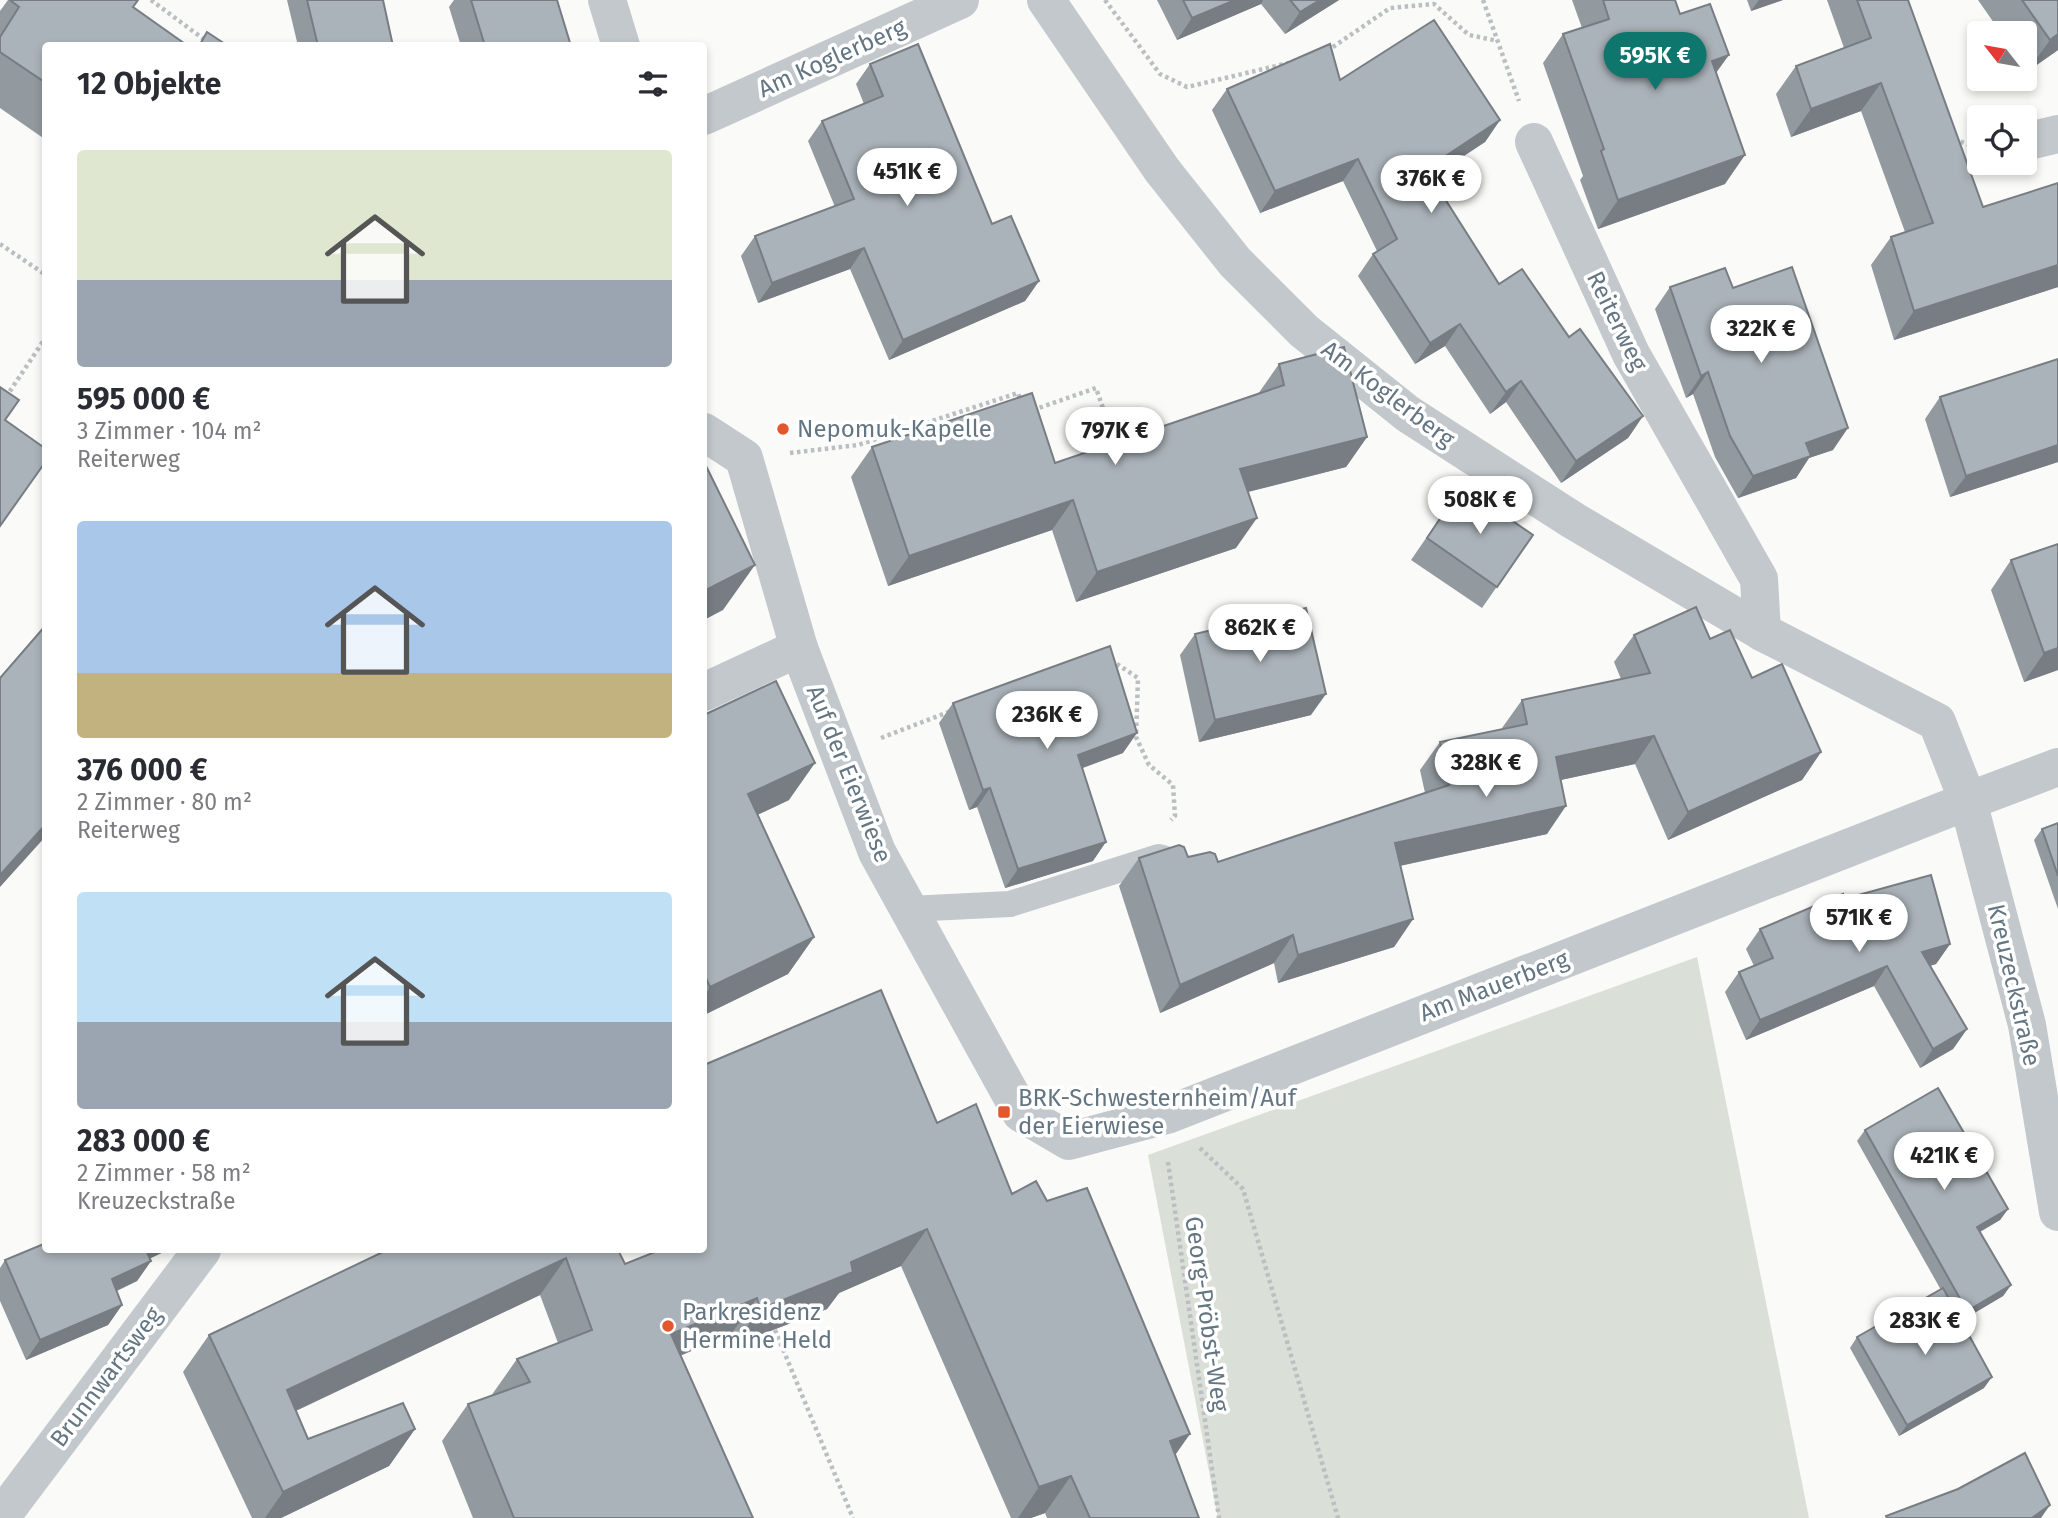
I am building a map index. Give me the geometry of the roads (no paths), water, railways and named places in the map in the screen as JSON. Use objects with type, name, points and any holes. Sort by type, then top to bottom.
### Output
[{"type":"street","points":[[607,0],[620,42]]},
{"type":"street","name":"Am Koglerberg","points":[[707,115],[960,0]]},
{"type":"street","name":"Am Koglerberg","points":[[1046,0],[1161,170],[1235,262],[1304,331],[1408,414],[1574,521],[1762,632],[1937,722],[1968,800]]},
{"type":"street","points":[[2037,139],[2058,134]]},
{"type":"street","name":"Reiterweg","points":[[1534,142],[1631,354],[1759,579],[1762,632]]},
{"type":"street","name":"Auf der Eierwiese","points":[[707,434],[744,458],[799,648],[877,852],[1021,1114]]},
{"type":"street","points":[[707,691],[799,648]]},
{"type":"street","points":[[1968,800],[2058,767]]},
{"type":"street","name":"Am Mauerberg","points":[[1021,1114],[1069,1141],[1167,1115],[1968,800]]},
{"type":"street","name":"Kreuzeckstraße","points":[[1968,800],[2027,1025],[2058,1212]]},
{"type":"street","name":"Brunnwartsweg","points":[[10,1505],[200,1253]]},
{"type":"lane","points":[[909,909],[1010,904],[1159,857],[1184,863]]},
{"type":"place","name":"Nepomuk-Kapelle","points":[[783,429]]},
{"type":"place","name":"BRK-Schwesternheim/Auf der Eierwiese","points":[[1004,1112]]},
{"type":"place","name":"Parkresidenz Hermine Held","points":[[668,1326]]}]
